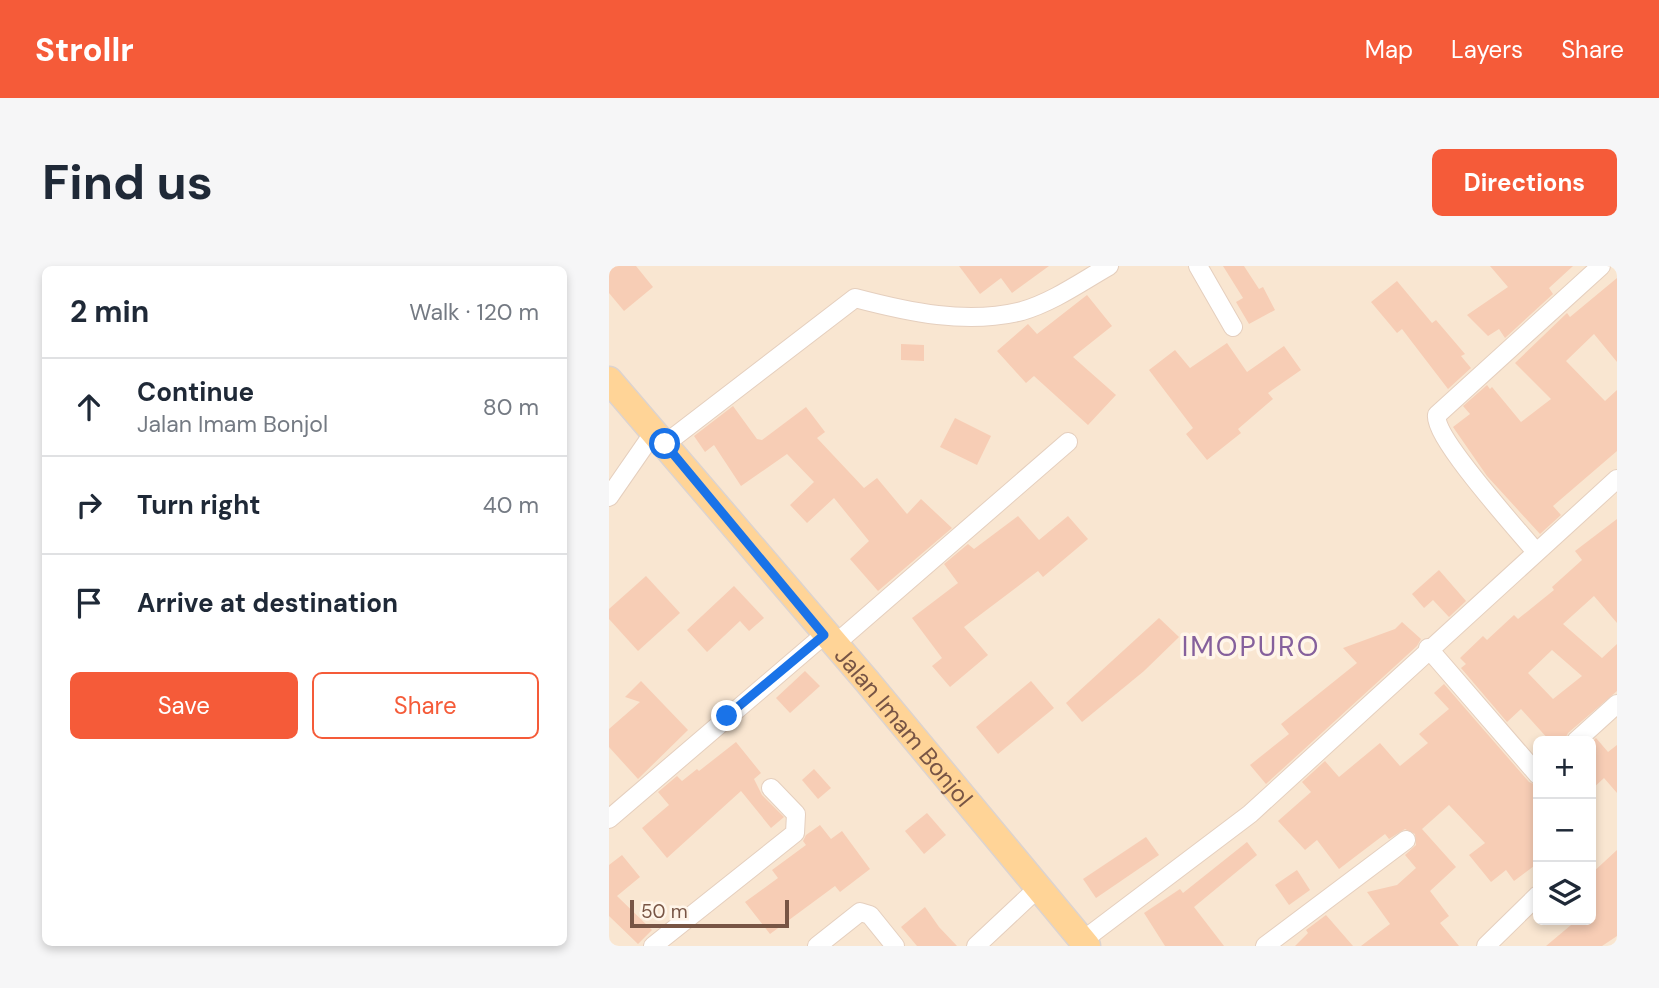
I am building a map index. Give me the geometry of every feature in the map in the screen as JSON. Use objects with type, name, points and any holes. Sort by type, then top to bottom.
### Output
[{"type":"main road","name":"Jalan Imam Bonjol","points":[[609,380],[1084,943]]},
{"type":"street","points":[[609,497],[659,438],[855,298],[938,316],[999,314],[1021,311],[1050,300],[1108,266]]},
{"type":"street","points":[[1198,266],[1233,327]]},
{"type":"street","points":[[1536,552],[1459,459],[1437,425],[1437,415],[1601,266]]},
{"type":"street","points":[[609,819],[1068,442]]},
{"type":"street","points":[[1084,943],[1250,814],[1428,648],[1617,479]]},
{"type":"street","points":[[1428,648],[1533,769]]},
{"type":"street","points":[[1582,736],[1617,704]]},
{"type":"street","points":[[653,946],[795,833],[796,814],[771,788]]},
{"type":"street","points":[[1265,946],[1406,840]]},
{"type":"street","points":[[975,946],[1038,888]]},
{"type":"street","points":[[1486,946],[1533,900]]},
{"type":"street","points":[[817,946],[850,917],[860,912],[870,915],[895,946]]},
{"type":"shaded area","points":[[609,266],[1617,266],[1617,946],[609,946]]},
{"type":"building","points":[[609,266],[636,266],[653,287],[624,311],[609,293]]},
{"type":"building","points":[[959,266],[1049,266],[1012,293],[1001,278],[980,294]]},
{"type":"building","points":[[1223,266],[1244,266],[1259,289],[1263,287],[1275,310],[1249,324],[1236,302],[1243,298]]},
{"type":"building","points":[[1490,266],[1573,266],[1549,288],[1553,294],[1505,338],[1499,329],[1488,336],[1467,315],[1508,287]]},
{"type":"building","points":[[1617,278],[1617,362],[1594,334],[1566,361],[1605,401],[1617,390],[1617,451],[1553,506],[1561,515],[1540,534],[1487,476],[1453,427],[1470,414],[1463,406],[1487,385],[1490,389],[1492,387],[1521,422],[1551,399],[1515,363],[1567,313],[1570,317]]},
{"type":"building","points":[[1397,281],[1432,323],[1436,320],[1465,354],[1461,356],[1471,368],[1448,389],[1402,329],[1397,333],[1371,302]]},
{"type":"building","points":[[1087,295],[1112,326],[1073,357],[1116,395],[1088,425],[1034,376],[1026,383],[997,351],[1028,324],[1037,334]]},
{"type":"building","points":[[1227,343],[1247,372],[1284,346],[1301,370],[1268,393],[1273,399],[1238,429],[1241,433],[1207,460],[1186,434],[1193,428],[1149,370],[1175,350],[1190,368]]},
{"type":"building","points":[[901,344],[924,345],[924,361],[901,360]]},
{"type":"building","points":[[733,406],[757,439],[762,440],[806,407],[825,432],[817,438],[864,488],[877,478],[907,514],[921,499],[952,528],[878,591],[850,559],[869,541],[834,498],[807,523],[790,505],[814,482],[787,454],[741,486],[714,445],[705,452],[694,436]]},
{"type":"building","points":[[955,418],[991,436],[977,465],[940,447]]},
{"type":"building","points":[[1018,516],[1039,540],[1068,516],[1088,539],[1043,577],[1038,571],[964,627],[988,655],[950,687],[932,666],[942,658],[912,618],[958,583],[944,564],[968,544],[974,549]]},
{"type":"building","points":[[1617,519],[1617,623],[1594,596],[1563,624],[1602,658],[1617,644],[1617,691],[1566,736],[1545,736],[1521,709],[1507,722],[1461,668],[1466,664],[1460,658],[1483,636],[1487,640],[1514,615],[1518,619],[1554,590],[1552,587],[1582,560],[1575,551]],"holes":[[[1552,650],[1582,676],[1553,699],[1528,673]]]},
{"type":"building","points":[[1439,570],[1466,601],[1449,617],[1433,600],[1424,608],[1412,594]]},
{"type":"building","points":[[646,576],[680,613],[638,651],[609,619],[609,609]]},
{"type":"building","points":[[734,586],[764,618],[749,631],[740,621],[707,652],[687,630]]},
{"type":"building","points":[[1159,618],[1179,637],[1144,671],[1082,722],[1066,703]]},
{"type":"building","points":[[1402,622],[1421,639],[1417,646],[1266,784],[1250,765],[1289,734],[1281,724],[1357,663],[1343,648],[1395,629]]},
{"type":"building","points":[[805,671],[820,686],[790,713],[776,698]]},
{"type":"building","points":[[641,681],[688,730],[638,779],[609,747],[609,729],[640,702],[625,697]]},
{"type":"building","points":[[1031,681],[1054,708],[998,754],[976,727]]},
{"type":"building","points":[[1444,684],[1533,784],[1533,867],[1514,881],[1506,870],[1491,882],[1469,855],[1485,843],[1449,805],[1422,829],[1456,867],[1430,891],[1449,916],[1440,923],[1459,946],[1361,946],[1390,924],[1367,892],[1397,885],[1416,868],[1405,855],[1416,845],[1415,834],[1405,829],[1389,839],[1385,834],[1339,869],[1317,840],[1305,850],[1278,821],[1311,792],[1302,782],[1325,761],[1339,777],[1380,743],[1400,766],[1428,743],[1419,734],[1449,709],[1434,693]]},
{"type":"building","points":[[1596,738],[1608,752],[1617,745],[1617,793],[1604,778],[1596,785]]},
{"type":"building","points":[[736,742],[761,773],[754,779],[762,795],[784,817],[771,828],[741,791],[667,858],[642,828],[669,805],[658,792],[677,776],[682,781],[697,769],[699,771]]},
{"type":"building","points":[[814,769],[831,788],[818,799],[802,780]]},
{"type":"building","points":[[927,813],[946,835],[924,854],[905,831]]},
{"type":"building","points":[[820,825],[831,839],[842,831],[870,869],[840,892],[835,886],[770,934],[745,902],[778,878],[772,870],[806,845],[803,841],[806,835]]},
{"type":"building","points":[[1146,837],[1159,855],[1096,898],[1083,879]]},
{"type":"building","points":[[1247,842],[1257,855],[1194,907],[1224,946],[1165,946],[1144,913],[1180,889],[1183,893]]},
{"type":"building","points":[[1617,850],[1617,936],[1602,946],[1546,946],[1571,925],[1596,925],[1596,869]]},
{"type":"building","points":[[622,855],[640,877],[617,896],[652,930],[638,944],[609,916],[609,865]]},
{"type":"building","points":[[1297,870],[1310,890],[1289,905],[1275,885]]},
{"type":"building","points":[[925,907],[957,946],[917,946],[901,927]]},
{"type":"building","points":[[1326,915],[1353,946],[1295,946],[1308,933],[1306,930]]},
{"type":"district","name":"IMOPURO","points":[[1251,646]]},
{"type":"route","points":[[665,444],[824,635],[727,716]]}]
